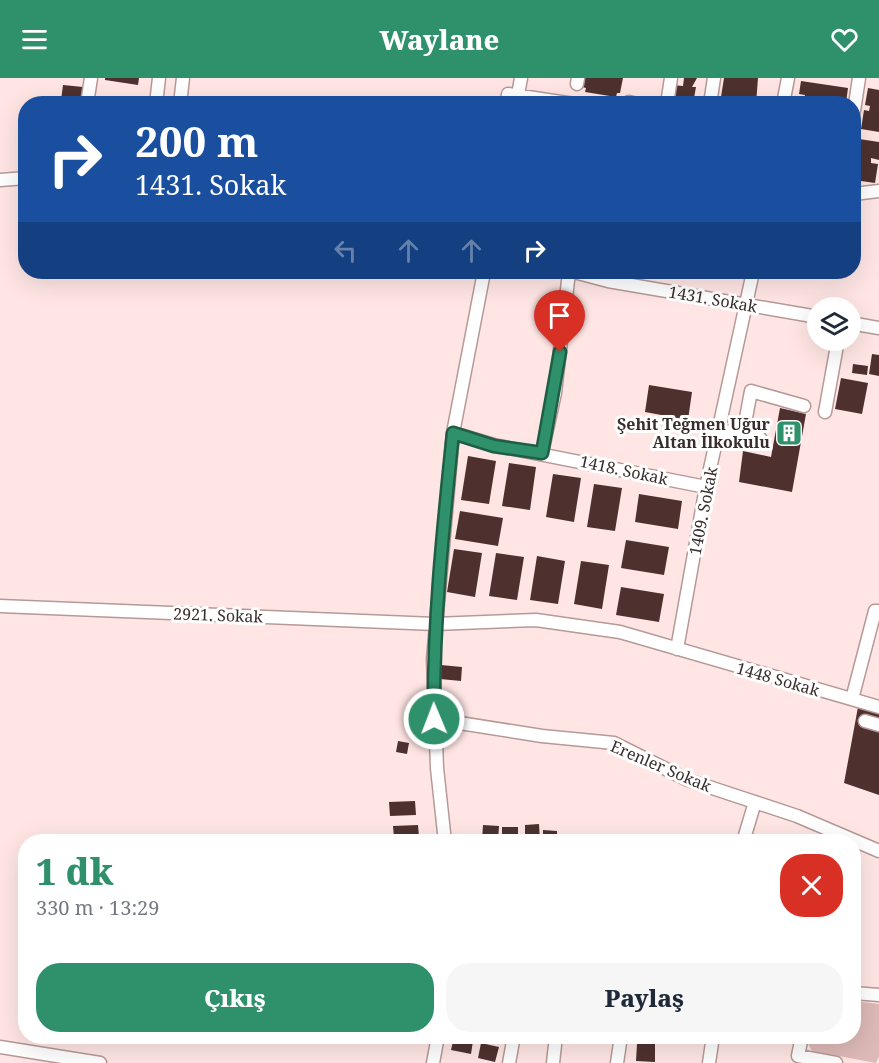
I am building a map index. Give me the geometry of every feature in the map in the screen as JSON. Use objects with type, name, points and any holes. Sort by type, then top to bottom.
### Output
[{"type":"street","points":[[88,96],[91,78]]},
{"type":"street","points":[[157,96],[159,78]]},
{"type":"street","points":[[181,96],[183,78]]},
{"type":"street","points":[[512,96],[521,78]]},
{"type":"street","points":[[668,96],[671,78]]},
{"type":"street","points":[[711,96],[714,78]]},
{"type":"street","points":[[785,96],[788,78]]},
{"type":"street","points":[[856,96],[859,78]]},
{"type":"street","points":[[0,180],[18,179]]},
{"type":"street","points":[[861,193],[879,191]]},
{"type":"street","points":[[444,834],[434,719],[435,624],[453,433],[483,279]]},
{"type":"street","points":[[453,433],[494,446],[542,453],[555,393],[568,279]]},
{"type":"street","name":"1431. Sokak","points":[[600,279],[807,315]]},
{"type":"street","points":[[747,304],[752,279]]},
{"type":"street","name":"1409. Sokak","points":[[677,649],[706,488],[747,304]]},
{"type":"street","points":[[861,325],[879,328]]},
{"type":"street","points":[[825,412],[836,351]]},
{"type":"street","points":[[742,434],[752,391],[804,406]]},
{"type":"street","points":[[719,430],[760,438]]},
{"type":"street","name":"1418. Sokak","points":[[542,453],[706,488]]},
{"type":"street","name":"2921. Sokak","points":[[0,606],[435,624],[536,620],[620,632],[677,649]]},
{"type":"street","points":[[852,699],[875,611],[879,611]]},
{"type":"street","name":"1448 Sokak","points":[[677,649],[879,707]]},
{"type":"street","name":"Erenler Sokak","points":[[434,719],[542,736],[614,743],[688,780],[798,816],[832,834]]},
{"type":"street","points":[[865,721],[879,725]]},
{"type":"street","points":[[745,834],[755,802]]},
{"type":"street","name":"Erenler Sokak","points":[[861,845],[879,851]]},
{"type":"street","points":[[861,994],[879,995]]},
{"type":"street","points":[[433,1063],[437,1044]]},
{"type":"street","points":[[509,1063],[513,1044]]},
{"type":"street","points":[[553,1063],[555,1044]]},
{"type":"street","points":[[618,1063],[620,1044]]},
{"type":"street","points":[[709,1063],[712,1044]]},
{"type":"street","points":[[801,1044],[798,1059],[836,1063]]},
{"type":"street","points":[[0,1047],[100,1063]]},
{"type":"shaded area","points":[[861,1002],[879,1004],[879,1056],[876,1063],[812,1051],[808,1044],[861,1044]]},
{"type":"building","points":[[105,78],[139,78],[138,85],[105,80]]},
{"type":"building","points":[[584,78],[623,78],[620,93],[617,93],[616,96],[585,92],[586,88],[582,87]]},
{"type":"building","points":[[684,78],[697,78],[692,87],[696,87],[694,96],[671,96],[672,85],[683,86]]},
{"type":"building","points":[[724,78],[758,78],[757,96],[721,96]]},
{"type":"building","points":[[801,81],[848,88],[847,96],[799,94]]},
{"type":"building","points":[[63,85],[83,87],[82,96],[62,96]]},
{"type":"building","points":[[868,88],[879,90],[879,132],[861,129],[864,110],[869,111],[870,106],[865,105]]},
{"type":"building","points":[[861,139],[879,142],[879,160],[871,158],[871,163],[878,164],[875,183],[861,181]]},
{"type":"building","points":[[872,354],[879,355],[879,376],[869,374]]},
{"type":"building","points":[[853,364],[868,366],[867,375],[852,373]]},
{"type":"building","points":[[841,378],[868,383],[862,414],[835,409]]},
{"type":"building","points":[[649,385],[692,392],[688,420],[645,412]]},
{"type":"building","name":"Şehit Teğmen Uğur Altan İlkokulu","points":[[780,408],[806,414],[792,492],[739,482],[743,451],[771,457]]},
{"type":"building","points":[[468,456],[496,461],[489,504],[461,500]]},
{"type":"building","points":[[509,463],[536,467],[530,510],[502,506]]},
{"type":"building","points":[[553,474],[581,478],[574,522],[546,517]]},
{"type":"building","points":[[594,484],[622,488],[615,531],[587,527]]},
{"type":"building","points":[[639,494],[682,501],[678,529],[635,522]]},
{"type":"building","points":[[460,511],[503,518],[498,546],[455,539]]},
{"type":"building","points":[[626,540],[669,547],[664,575],[621,568]]},
{"type":"building","points":[[454,549],[482,553],[475,597],[447,592]]},
{"type":"building","points":[[496,553],[524,557],[517,600],[489,596]]},
{"type":"building","points":[[537,556],[565,561],[558,604],[530,600]]},
{"type":"building","points":[[581,561],[609,565],[602,609],[574,604]]},
{"type":"building","points":[[621,587],[664,594],[659,622],[616,615]]},
{"type":"building","points":[[441,665],[462,667],[461,681],[440,679]]},
{"type":"building","points":[[858,707],[879,714],[879,795],[844,783]]},
{"type":"building","points":[[437,708],[456,709],[454,724],[436,723]]},
{"type":"building","points":[[398,741],[409,743],[407,754],[396,752]]},
{"type":"building","points":[[415,801],[416,815],[390,816],[389,802]]},
{"type":"building","points":[[539,824],[540,834],[525,834],[525,825]]},
{"type":"building","points":[[418,825],[419,834],[394,834],[393,826]]},
{"type":"building","points":[[483,825],[499,826],[498,834],[482,834]]},
{"type":"building","points":[[502,827],[518,827],[518,834],[502,834]]},
{"type":"building","points":[[543,830],[557,831],[557,834],[543,834]]},
{"type":"building","points":[[452,1044],[473,1044],[471,1054],[451,1050]]},
{"type":"building","points":[[481,1044],[499,1047],[495,1062],[478,1058]]},
{"type":"building","points":[[637,1044],[655,1044],[655,1062],[636,1061]]},
{"type":"place","name":"Şehit Teğmen Uğur Altan İlkokulu","points":[[789,433]]},
{"type":"route","points":[[434,719],[433,659],[438,583],[453,433],[494,446],[542,453],[555,393],[560,352]]}]
